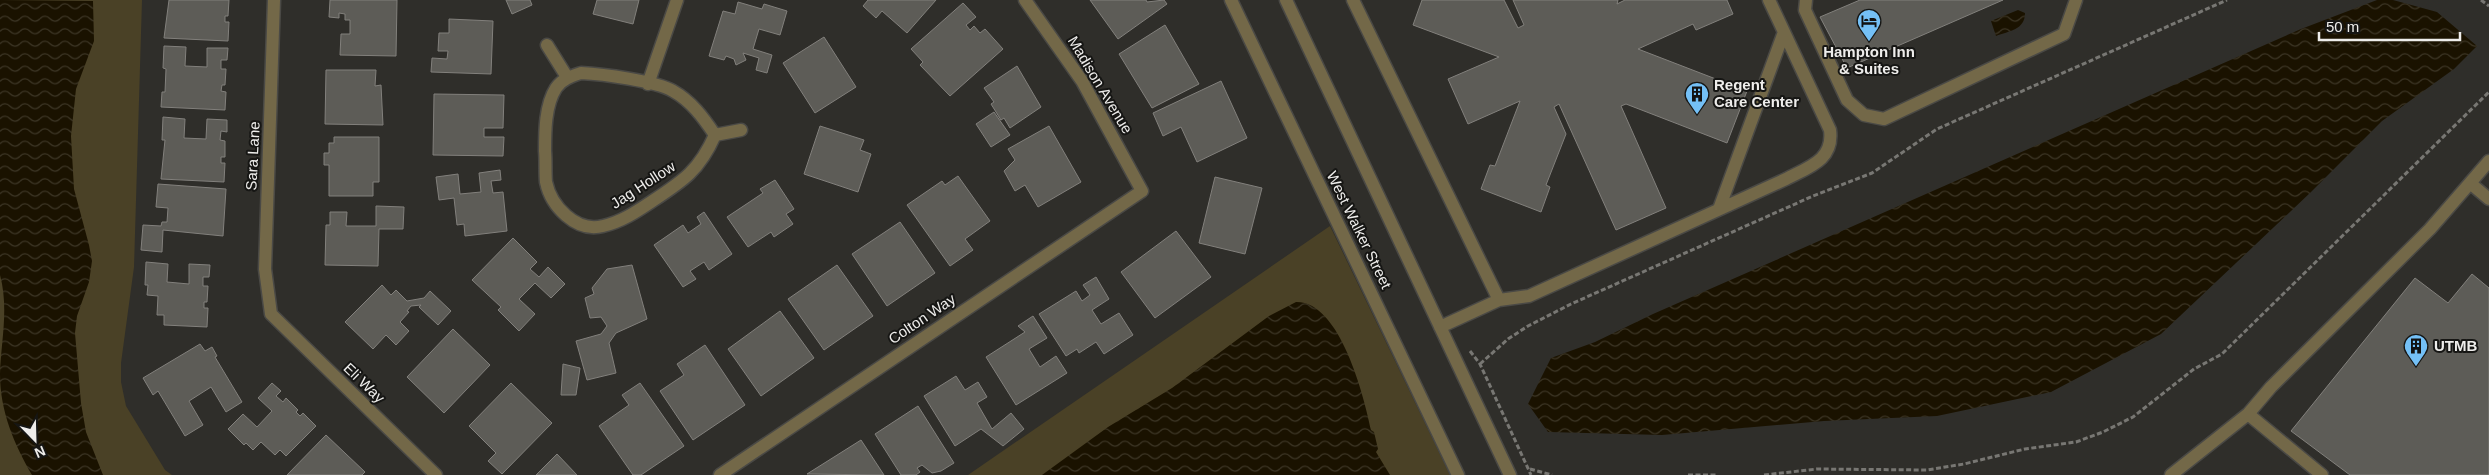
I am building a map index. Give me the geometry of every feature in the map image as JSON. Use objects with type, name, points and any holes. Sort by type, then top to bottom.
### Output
[{"type":"street","name":"Sara Lane","points":[[271,314],[265,269],[274,0]]},
{"type":"street","points":[[648,84],[677,0]]},
{"type":"street","name":"Madison Avenue","points":[[1025,0],[1086,88],[1142,191]]},
{"type":"street","name":"West Walker Street","points":[[1231,0],[1458,475]]},
{"type":"street","name":"West Walker Street","points":[[1286,0],[1510,475]]},
{"type":"street","points":[[1353,0],[1499,300]]},
{"type":"street","points":[[1440,327],[1499,300],[1529,296],[1813,165],[1825,156],[1831,142],[1830,130],[1769,0]]},
{"type":"street","points":[[1806,0],[1805,10],[1847,100],[1864,114],[1884,118],[2064,34],[2076,0]]},
{"type":"street","points":[[1719,209],[1784,32]]},
{"type":"street","points":[[548,45],[567,77],[581,73],[597,74],[671,90],[701,113],[715,135],[741,130]]},
{"type":"street","name":"Jag Hollow","points":[[567,77],[556,88],[550,102],[545,140],[546,182],[553,201],[566,216],[583,225],[601,227],[619,220],[670,189],[693,171],[705,157],[715,135]]},
{"type":"street","points":[[2171,475],[2248,414],[2271,387],[2430,228],[2489,161]]},
{"type":"street","points":[[2470,183],[2489,199]]},
{"type":"street","name":"Colton Way","points":[[720,475],[1142,191]]},
{"type":"street","name":"Eli Way","points":[[271,314],[436,475]]},
{"type":"street","points":[[2248,414],[2322,475]]},
{"type":"path","points":[[1480,364],[1508,339],[1528,326],[1571,304],[1813,196],[1872,173],[1937,129],[2227,0]]},
{"type":"path","points":[[2481,0],[2489,6]]},
{"type":"path","points":[[1764,475],[1817,469],[1926,470],[2025,449],[2076,442],[2103,432],[2133,417],[2194,369],[2222,354],[2489,92]]},
{"type":"path","points":[[1467,348],[1480,364],[1531,475]]},
{"type":"path","points":[[1529,469],[1552,475]]},
{"type":"path","points":[[1688,475],[1717,475]]},
{"type":"shaded area","points":[[0,0],[142,0],[134,267],[121,363],[121,382],[126,406],[165,470],[172,475],[0,475]]},
{"type":"shaded area","points":[[1330,226],[1450,475],[968,475]]},
{"type":"water","points":[[0,0],[93,1],[94,41],[76,89],[71,136],[74,189],[92,261],[89,282],[77,316],[75,333],[81,403],[86,432],[103,475],[32,475],[9,427],[2,401],[0,374],[4,300],[0,275]]},
{"type":"water","points":[[2377,0],[2393,0],[2437,12],[2477,46],[2454,69],[2382,121],[2311,192],[2161,334],[2051,392],[1937,416],[1824,421],[1662,435],[1548,432],[1528,404],[1551,358],[1595,342],[1653,314],[2301,29]]},
{"type":"water","points":[[2018,10],[2025,13],[2022,23],[2015,29],[1996,36],[1991,21]]},
{"type":"water","points":[[1296,302],[1312,306],[1325,317],[1337,333],[1356,374],[1371,430],[1374,432],[1378,449],[1376,452],[1390,475],[1042,475],[1108,427],[1172,388],[1269,316]]},
{"type":"building","points":[[169,0],[229,0],[228,16],[225,16],[225,22],[229,22],[228,41],[164,38]]},
{"type":"building","points":[[330,0],[397,0],[396,56],[340,55],[341,34],[350,34],[350,20],[345,20],[345,14],[339,13],[339,18],[329,17]]},
{"type":"building","points":[[506,0],[530,0],[532,5],[512,14]]},
{"type":"building","points":[[597,0],[639,0],[633,24],[593,14]]},
{"type":"building","points":[[868,0],[936,0],[907,33],[882,11],[876,18],[863,6]]},
{"type":"building","points":[[1090,0],[1146,0],[1147,2],[1164,0],[1167,4],[1118,39]]},
{"type":"building","name":"Regent Care Center","points":[[1422,0],[1504,0],[1518,28],[1524,25],[1513,0],[1618,0],[1617,4],[1625,0],[1727,0],[1733,14],[1696,30],[1693,24],[1638,49],[1747,91],[1727,143],[1626,104],[1621,106],[1666,208],[1616,230],[1559,104],[1554,107],[1566,134],[1546,185],[1550,187],[1541,212],[1481,189],[1490,165],[1495,166],[1520,101],[1468,124],[1448,79],[1499,57],[1413,25]]},
{"type":"building","name":"Hampton Inn & Suites","points":[[1860,0],[2003,0],[1847,68],[1820,17]]},
{"type":"building","points":[[738,2],[762,9],[764,4],[787,11],[780,35],[759,29],[753,49],[772,55],[767,73],[756,70],[759,58],[743,53],[746,60],[736,65],[734,59],[726,56],[724,60],[709,56],[723,11],[735,14]]},
{"type":"building","points":[[963,3],[976,17],[966,25],[970,30],[974,26],[980,33],[985,29],[1003,49],[950,96],[920,65],[923,62],[911,49]]},
{"type":"building","points":[[449,19],[493,21],[491,74],[431,72],[432,58],[447,59],[448,51],[438,51],[439,33],[449,33]]},
{"type":"building","points":[[1165,25],[1199,84],[1152,108],[1119,54]]},
{"type":"building","points":[[824,37],[856,87],[815,113],[783,63]]},
{"type":"building","points":[[164,46],[186,47],[185,66],[207,67],[207,48],[228,48],[227,60],[221,60],[221,69],[226,69],[225,85],[222,85],[221,91],[226,92],[225,110],[161,107],[162,92],[165,92]]},
{"type":"building","points":[[1017,66],[1041,107],[1010,128],[1004,118],[1001,120],[991,104],[994,102],[984,88]]},
{"type":"building","points":[[326,70],[376,70],[375,86],[381,85],[383,125],[325,124]]},
{"type":"building","points":[[1221,81],[1247,138],[1197,162],[1181,127],[1163,136],[1153,113]]},
{"type":"building","points":[[434,94],[504,95],[503,128],[484,128],[484,137],[504,137],[503,156],[433,155]]},
{"type":"building","points":[[994,112],[1010,135],[991,147],[976,124]]},
{"type":"building","points":[[163,117],[185,119],[184,138],[206,139],[207,119],[227,120],[227,132],[221,131],[220,140],[225,141],[225,157],[221,157],[221,163],[225,163],[224,182],[161,179],[165,140],[162,140]]},
{"type":"building","points":[[820,126],[864,140],[860,150],[871,154],[858,192],[804,174]]},
{"type":"building","points":[[1049,126],[1081,182],[1038,207],[1025,185],[1015,191],[1004,171],[1015,160],[1008,149]]},
{"type":"building","points":[[334,137],[379,137],[379,182],[373,182],[373,196],[329,196],[329,165],[324,165],[324,153],[329,153],[329,143],[334,143]]},
{"type":"building","points":[[500,170],[501,180],[491,181],[493,193],[503,192],[507,231],[465,236],[464,224],[457,225],[454,198],[439,200],[436,177],[458,174],[460,194],[481,192],[479,173]]},
{"type":"building","points":[[958,176],[990,221],[965,239],[973,250],[950,266],[907,205],[942,181],[945,185]]},
{"type":"building","points":[[1215,177],[1262,188],[1245,254],[1199,243]]},
{"type":"building","points":[[775,180],[794,209],[786,214],[793,224],[774,237],[771,232],[748,247],[727,217],[763,193],[760,189]]},
{"type":"building","points":[[158,184],[226,189],[223,236],[163,230],[162,252],[141,250],[143,225],[161,226],[162,222],[167,222],[168,208],[156,207]]},
{"type":"building","points":[[376,206],[404,207],[403,229],[379,229],[378,266],[325,265],[326,225],[330,225],[330,212],[347,212],[346,226],[376,226]]},
{"type":"building","points":[[704,212],[732,254],[709,270],[704,262],[690,271],[696,279],[683,287],[654,245],[683,225],[688,233],[701,224],[697,217]]},
{"type":"building","points":[[900,222],[935,273],[887,306],[852,254]]},
{"type":"building","points":[[1176,231],[1211,277],[1155,318],[1121,272]]},
{"type":"building","points":[[513,238],[537,262],[530,269],[539,277],[548,267],[565,284],[551,298],[535,283],[519,299],[535,314],[519,331],[498,310],[501,307],[472,280]]},
{"type":"building","points":[[146,262],[168,264],[167,282],[189,284],[189,264],[210,265],[209,277],[203,277],[203,286],[208,286],[207,302],[204,302],[204,308],[208,308],[207,327],[164,325],[164,315],[157,315],[158,296],[147,295],[148,285],[145,285]]},
{"type":"building","points":[[632,265],[647,319],[616,333],[609,343],[616,373],[587,380],[576,341],[601,334],[607,326],[601,317],[590,318],[585,298],[594,294],[592,288],[607,269]]},
{"type":"building","points":[[837,265],[873,316],[824,350],[788,299]]},
{"type":"building","name":"UTMB","points":[[2472,274],[2489,288],[2489,475],[2350,475],[2291,431],[2415,278],[2448,303]]},
{"type":"building","points":[[1096,277],[1109,299],[1092,310],[1101,324],[1119,313],[1133,335],[1104,354],[1096,342],[1079,353],[1077,349],[1066,356],[1039,314],[1076,291],[1082,301],[1090,295],[1083,285]]},
{"type":"building","points":[[382,285],[391,295],[396,290],[407,301],[424,298],[430,291],[451,311],[438,325],[419,307],[421,305],[411,306],[407,311],[409,312],[400,322],[409,331],[396,345],[386,335],[373,349],[345,322]]},
{"type":"building","points":[[780,311],[814,358],[761,396],[728,349]]},
{"type":"building","points":[[1033,316],[1047,338],[1029,349],[1040,367],[1056,356],[1067,373],[1016,405],[986,357],[1025,332],[1018,326]]},
{"type":"building","points":[[453,329],[490,365],[444,413],[407,377]]},
{"type":"building","points":[[200,344],[205,351],[212,347],[217,356],[215,357],[242,402],[226,412],[211,387],[189,401],[203,425],[185,436],[158,391],[153,395],[143,378]]},
{"type":"building","points":[[705,345],[745,405],[693,440],[660,391],[684,375],[677,364]]},
{"type":"building","points":[[563,364],[580,368],[576,395],[561,395]]},
{"type":"building","points":[[956,376],[965,390],[978,382],[987,397],[977,403],[992,429],[1011,413],[1024,429],[1003,446],[981,429],[955,446],[924,396]]},
{"type":"building","points":[[272,383],[281,391],[276,396],[283,402],[286,398],[298,410],[296,412],[300,416],[303,413],[316,426],[286,456],[280,450],[275,455],[261,442],[253,450],[246,443],[244,445],[228,429],[243,414],[257,427],[272,411],[258,398]]},
{"type":"building","points":[[511,383],[552,423],[502,474],[488,461],[496,453],[469,426]]},
{"type":"building","points":[[640,383],[684,446],[641,475],[633,475],[599,426],[629,405],[622,395]]},
{"type":"building","points":[[918,406],[954,463],[941,471],[932,473],[922,465],[917,468],[920,472],[916,475],[901,475],[875,434]]},
{"type":"building","points":[[326,435],[365,472],[362,475],[287,475]]},
{"type":"building","points":[[861,440],[884,475],[807,474]]},
{"type":"building","points":[[557,454],[577,475],[536,475]]},
{"type":"place","name":"Hampton Inn & Suites","points":[[1869,42]]},
{"type":"place","name":"Regent Care Center","points":[[1697,115]]},
{"type":"place","name":"UTMB","points":[[2416,367]]}]
